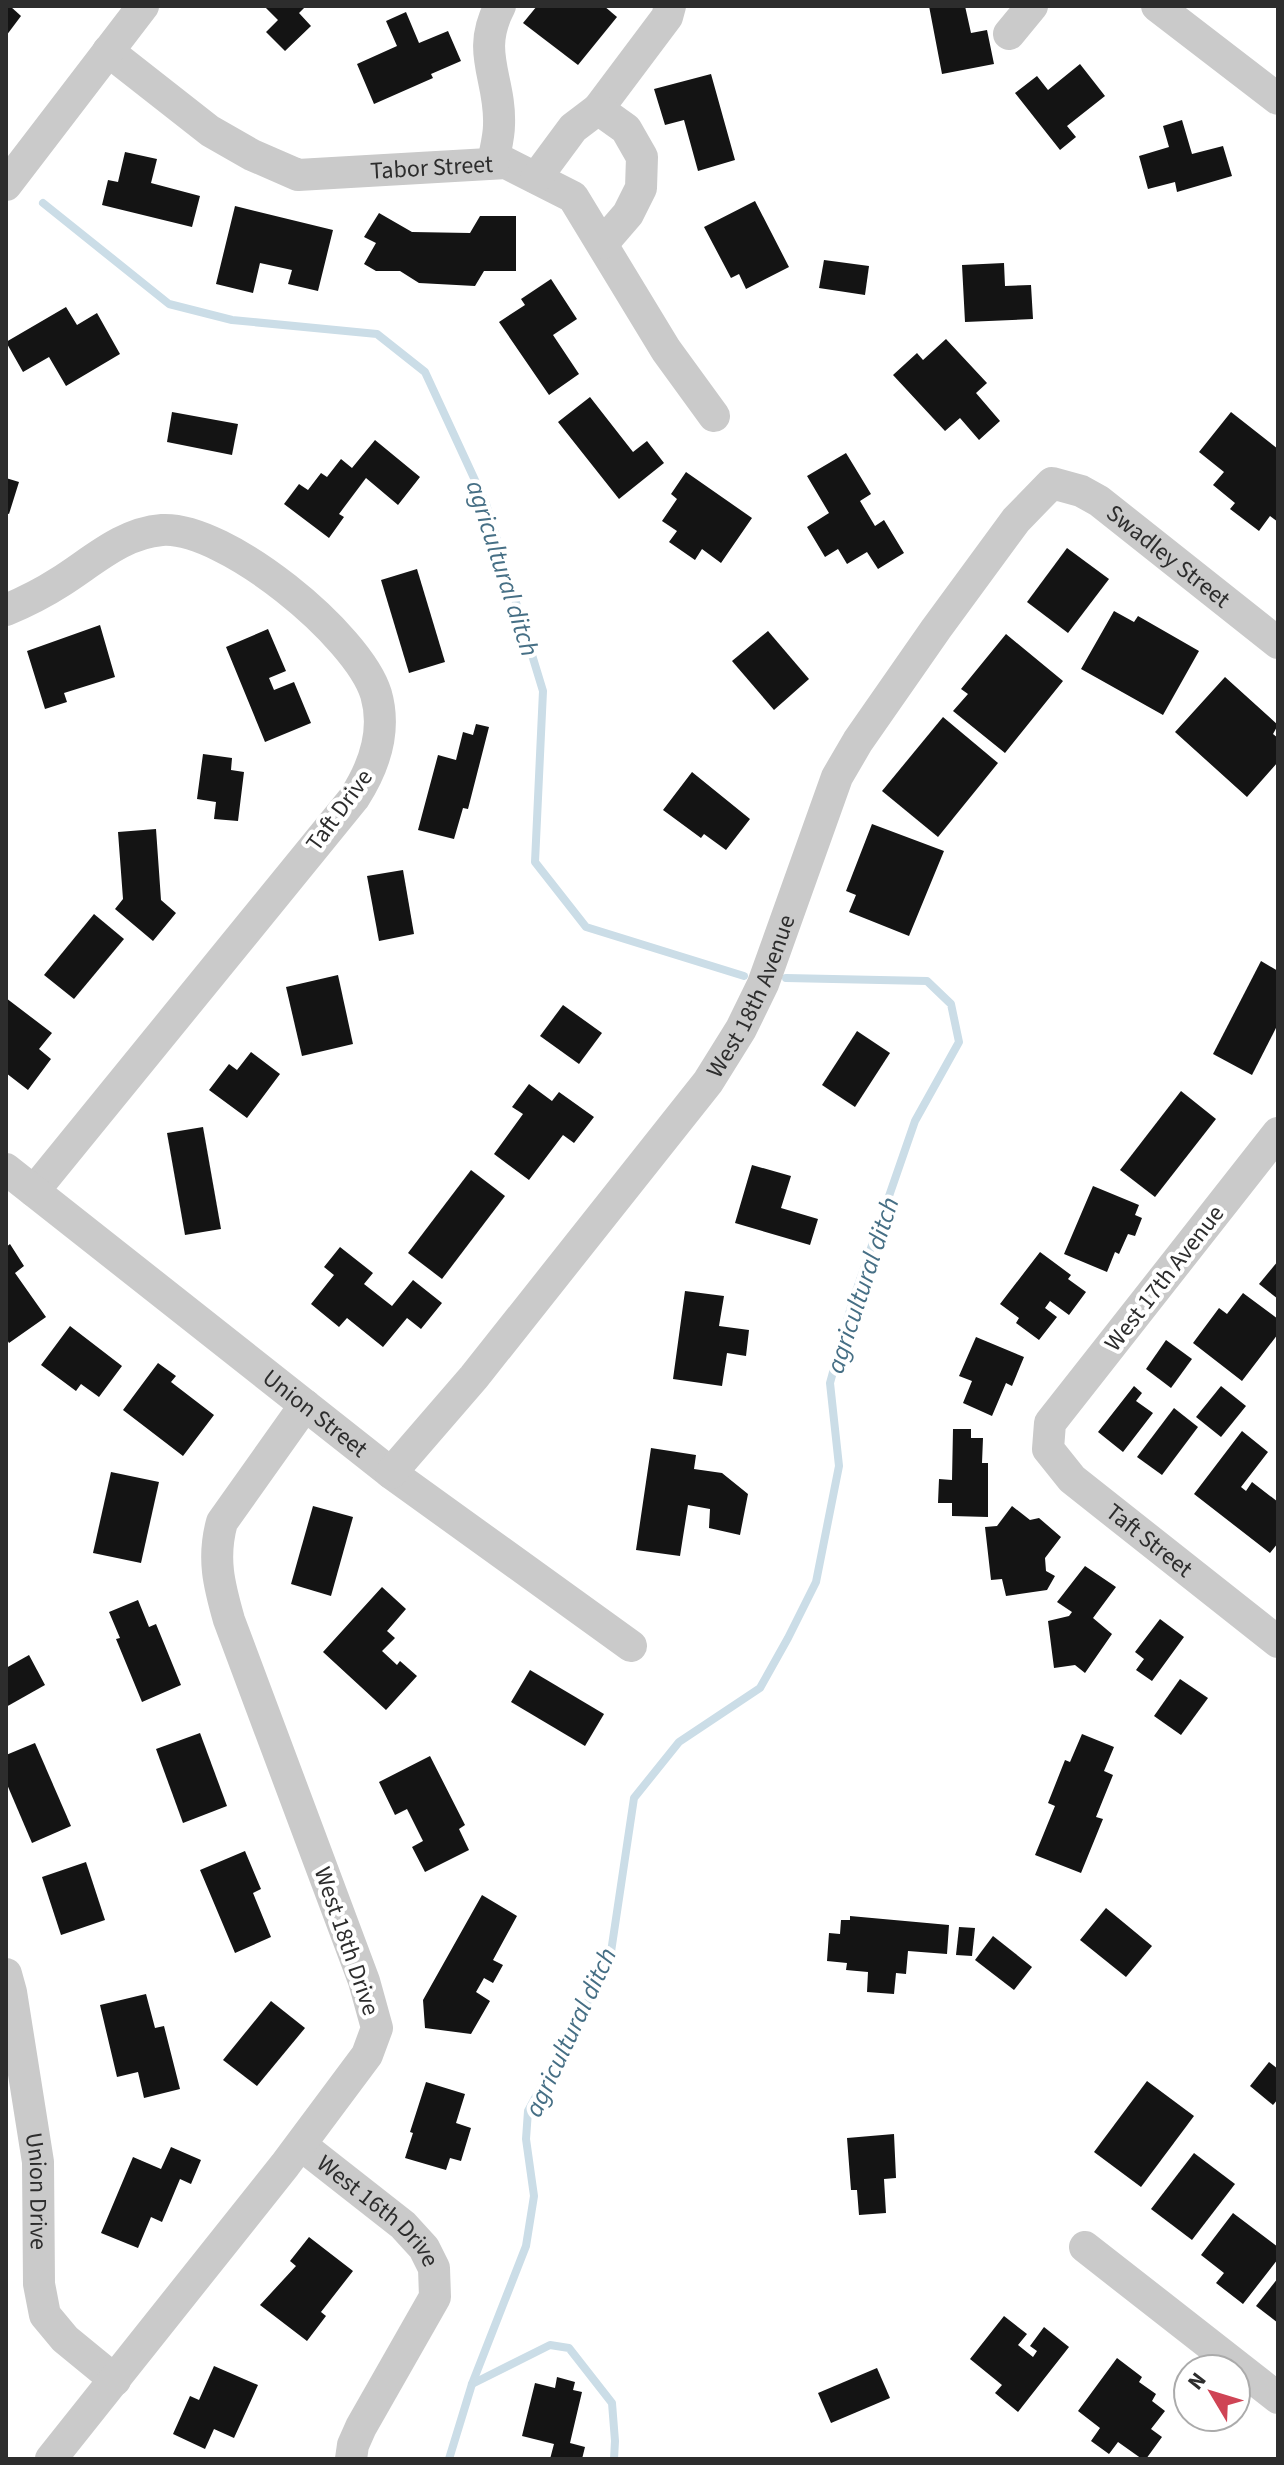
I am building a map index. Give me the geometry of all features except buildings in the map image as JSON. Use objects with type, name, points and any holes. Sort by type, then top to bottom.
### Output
[{"type":"street","points":[[6,185],[143,6]]},
{"type":"street","points":[[493,163],[499,125],[495,81],[488,52],[489,26],[500,6]]},
{"type":"street","points":[[536,178],[573,128],[598,109],[667,17],[670,6]]},
{"type":"street","points":[[1009,34],[1032,6]]},
{"type":"street","points":[[1157,6],[1278,99]]},
{"type":"street","name":"Tabor Street","points":[[108,51],[210,131],[252,155],[298,175],[506,163],[573,197],[666,350],[714,416]]},
{"type":"street","points":[[598,109],[626,129],[642,157],[641,188],[628,214],[603,243]]},
{"type":"street","name":"Swadley Street","points":[[1052,483],[1081,491],[1099,501],[1278,643]]},
{"type":"street","name":"West 18th Avenue","points":[[391,1473],[474,1377],[708,1082],[741,1029],[763,984],[837,777],[858,741],[980,568],[1016,520],[1052,483]]},
{"type":"street","name":"Taft Drive","points":[[6,610],[60,582],[115,545],[143,533],[165,530],[191,534],[249,563],[308,607],[362,667],[376,694],[380,721],[371,770],[354,798],[34,1191]]},
{"type":"street","name":"West 17th Avenue","points":[[1050,1423],[1277,1136]]},
{"type":"street","name":"Union Street","points":[[6,1169],[391,1473],[631,1646]]},
{"type":"street","name":"West 18th Drive","points":[[51,2459],[301,2145],[367,2055],[377,2028],[364,1981],[229,1620],[216,1567],[216,1544],[222,1522],[305,1405]]},
{"type":"street","name":"Taft Street","points":[[1050,1423],[1048,1449],[1072,1479],[1278,1642]]},
{"type":"street","name":"Union Drive","points":[[6,1974],[38,2162],[39,2284],[45,2315],[65,2339],[115,2380]]},
{"type":"street","name":"West 16th Drive","points":[[301,2145],[403,2225],[424,2248],[434,2268],[435,2297],[361,2427],[351,2459]]},
{"type":"street","points":[[1085,2247],[1278,2398]]},
{"type":"waterway","name":"agricultural ditch","points":[[43,203],[169,304],[232,320],[377,334],[425,372],[486,504],[543,691],[535,862],[586,927],[744,976]]},
{"type":"waterway","name":"agricultural ditch","points":[[449,2459],[472,2384],[526,2246],[534,2196],[526,2139],[528,2111],[599,1981],[611,1952],[634,1798],[679,1742],[760,1688],[816,1582],[839,1466],[830,1383],[852,1303],[915,1121],[959,1042],[951,1004],[927,981],[786,978]]},
{"type":"waterway","points":[[472,2384],[550,2345],[569,2348],[612,2403],[614,2459]]}]
